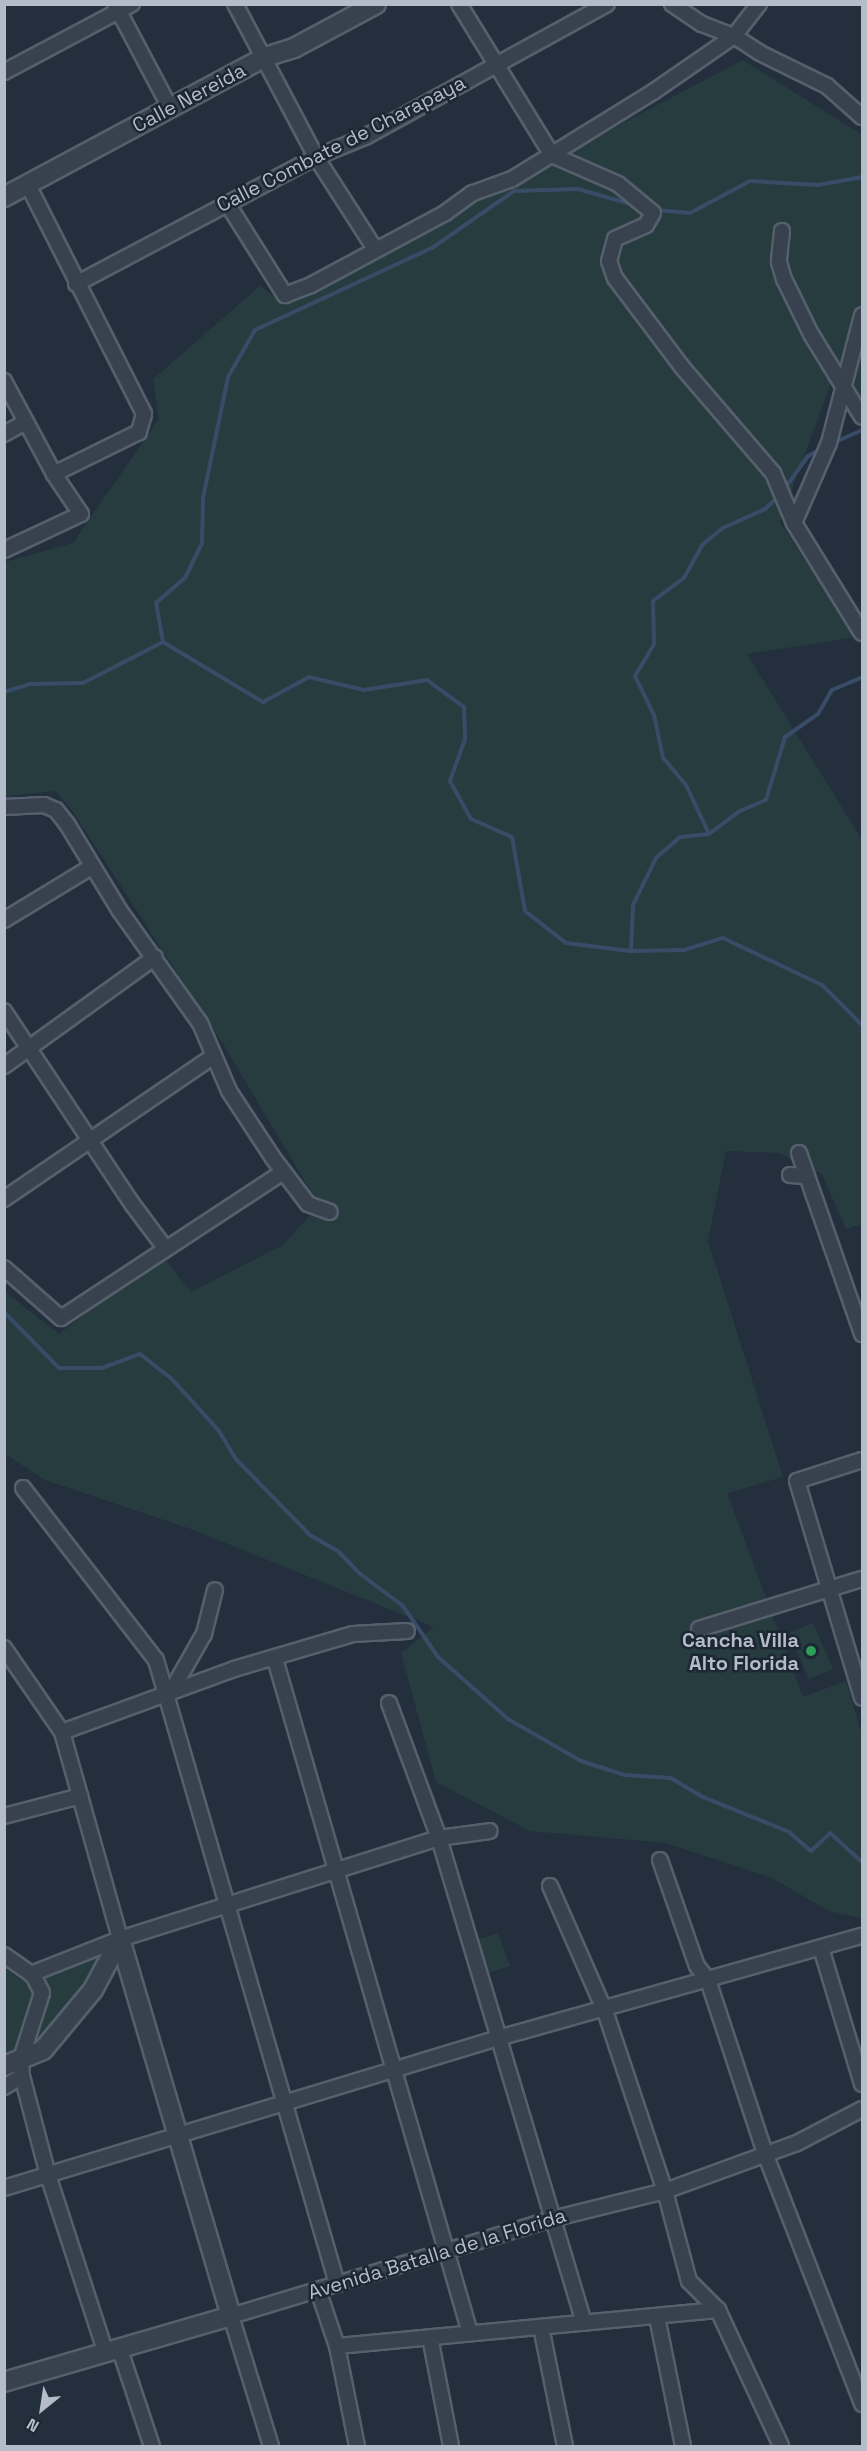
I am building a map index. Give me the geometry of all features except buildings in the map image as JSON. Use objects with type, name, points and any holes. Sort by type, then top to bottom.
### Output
[{"type":"street","points":[[4,72],[117,8],[132,4]]},
{"type":"street","points":[[235,4],[316,157],[375,249]]},
{"type":"street","name":"Calle Nereida","points":[[4,197],[265,57],[294,48],[376,4]]},
{"type":"street","points":[[459,4],[552,155],[618,184],[653,213],[646,225],[615,239],[609,261],[615,278],[682,367],[773,473],[795,523],[862,633]]},
{"type":"street","name":"Calle Combate de Charapaya","points":[[76,284],[316,157],[365,137],[494,64],[607,4]]},
{"type":"street","points":[[672,4],[702,24],[734,36],[760,53],[827,86],[862,117]]},
{"type":"street","points":[[227,203],[285,295],[311,285],[445,213],[473,193],[512,179],[552,155],[653,92],[734,36],[759,4]]},
{"type":"street","points":[[117,8],[170,108]]},
{"type":"street","points":[[27,183],[76,284],[144,414],[139,432],[54,474]]},
{"type":"street","points":[[782,231],[779,262],[784,279],[811,334],[844,384],[862,417]]},
{"type":"street","points":[[795,523],[829,443],[862,315]]},
{"type":"street","points":[[4,381],[54,474],[81,514],[4,550]]},
{"type":"street","points":[[4,434],[26,422]]},
{"type":"street","points":[[4,807],[32,803],[56,810],[91,867],[200,1023],[229,1091],[283,1172],[308,1204],[330,1212]]},
{"type":"street","points":[[4,920],[91,867]]},
{"type":"street","points":[[4,1066],[155,957]]},
{"type":"street","points":[[4,1011],[31,1047],[90,1140],[165,1248]]},
{"type":"street","points":[[4,1199],[214,1056]]},
{"type":"street","points":[[799,1153],[862,1334]]},
{"type":"street","points":[[4,1268],[61,1318],[283,1172]]},
{"type":"street","points":[[790,1175],[806,1176]]},
{"type":"street","points":[[862,1461],[797,1481],[862,1697]]},
{"type":"street","points":[[23,1488],[156,1660],[337,2284]]},
{"type":"street","points":[[699,1629],[862,1579]]},
{"type":"street","points":[[168,1696],[204,1634],[215,1590]]},
{"type":"street","points":[[63,1732],[168,1696],[234,1670],[353,1634],[407,1631]]},
{"type":"street","points":[[4,1648],[63,1732],[176,2136],[271,2446]]},
{"type":"street","points":[[275,1659],[334,1873],[471,2333]]},
{"type":"street","points":[[389,1703],[439,1838],[584,2323]]},
{"type":"street","points":[[4,1815],[80,1796]]},
{"type":"street","points":[[31,1974],[120,1939],[439,1838],[490,1831]]},
{"type":"street","points":[[660,1860],[697,1966],[708,1980],[766,2156],[862,2404]]},
{"type":"street","points":[[550,1886],[605,2012],[665,2191],[689,2281],[718,2310],[780,2446]]},
{"type":"street","points":[[4,2188],[498,2038],[605,2012],[862,1936]]},
{"type":"street","points":[[16,2067],[43,2050],[93,1990],[120,1939]]},
{"type":"street","points":[[821,1948],[862,2084]]},
{"type":"street","points":[[4,1955],[31,1974],[42,1993],[16,2067],[4,2087]]},
{"type":"street","points":[[16,2067],[48,2175],[113,2351],[152,2446]]},
{"type":"street","name":"Avenida Batalla de la Florida","points":[[4,2382],[552,2219],[665,2191],[766,2156],[862,2109]]},
{"type":"street","points":[[318,2290],[337,2346],[357,2446]]},
{"type":"street","points":[[337,2346],[718,2310]]},
{"type":"street","points":[[657,2317],[683,2446]]},
{"type":"street","points":[[542,2326],[565,2446]]},
{"type":"street","points":[[430,2337],[451,2446]]},
{"type":"green space","points":[[743,60],[862,135],[862,400],[838,364],[780,522],[856,637],[747,654],[862,840],[862,1224],[846,1229],[822,1174],[779,1153],[726,1151],[708,1241],[783,1477],[727,1493],[803,1697],[846,1681],[862,1735],[862,1918],[829,1911],[772,1878],[666,1843],[530,1831],[436,1782],[401,1653],[434,1627],[188,1528],[45,1480],[5,1454],[4,1291],[59,1334],[161,1254],[191,1292],[283,1245],[319,1205],[225,1047],[73,812],[56,791],[5,796],[5,562],[73,543],[159,419],[153,379],[260,286],[282,302]]},
{"type":"green space","name":"Cancha Villa Alto Florida","points":[[813,1623],[833,1669],[809,1679],[789,1633]]},
{"type":"green space","points":[[498,1933],[510,1966],[488,1973],[477,1940]]},
{"type":"green space","points":[[106,1954],[50,2029],[5,2056],[4,1967],[19,1979],[50,1975]]},
{"type":"waterway","points":[[656,210],[690,213],[750,181],[818,185],[862,177]]},
{"type":"waterway","points":[[163,642],[156,603],[185,578],[202,543],[203,498],[228,377],[255,330],[432,248],[514,191],[578,189],[637,206]]},
{"type":"waterway","points":[[833,443],[862,430]]},
{"type":"waterway","points":[[783,491],[808,456],[821,449]]},
{"type":"waterway","points":[[709,834],[686,785],[663,758],[654,715],[635,676],[654,644],[653,601],[684,578],[702,545],[723,528],[765,509],[778,497]]},
{"type":"waterway","points":[[4,692],[30,684],[83,683],[163,642],[263,702],[309,677],[364,690],[427,680],[464,707],[465,739],[450,781],[471,819],[512,837],[525,911],[566,943],[631,951],[684,950],[723,938],[822,985],[862,1025]]},
{"type":"waterway","points":[[631,951],[633,905],[656,858],[680,837],[709,834],[740,811],[766,800],[785,737],[818,714],[832,690],[862,677]]},
{"type":"waterway","points":[[4,1312],[59,1368],[102,1368],[140,1354],[171,1378],[219,1431],[236,1459],[310,1535],[338,1551],[359,1573],[403,1606],[438,1657],[508,1719],[581,1761],[625,1775],[671,1778],[703,1797],[789,1832],[811,1851],[830,1833],[862,1862]]},
{"type":"place","name":"Cancha Villa Alto Florida","points":[[811,1651]]}]
